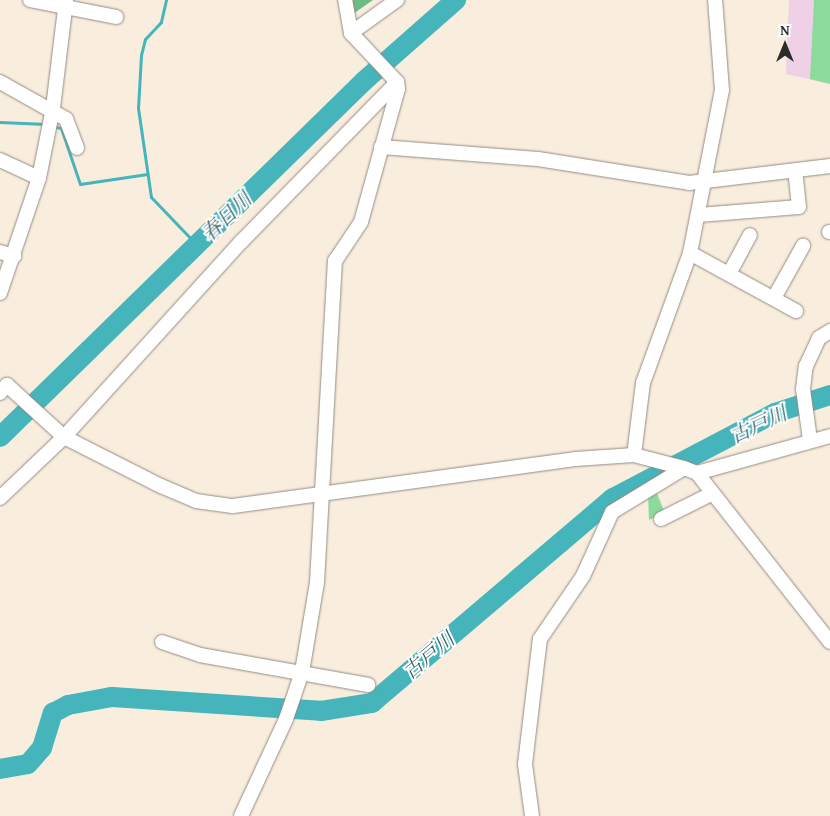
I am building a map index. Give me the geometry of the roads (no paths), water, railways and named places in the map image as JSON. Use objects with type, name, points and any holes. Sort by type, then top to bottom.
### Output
[{"type":"street","points":[[30,0],[66,4],[116,17]]},
{"type":"street","points":[[345,0],[355,37],[394,78]]},
{"type":"street","points":[[355,37],[397,0]]},
{"type":"street","points":[[634,455],[650,354],[690,253],[722,90],[716,0]]},
{"type":"street","points":[[0,293],[14,256],[38,178],[53,108],[66,4]]},
{"type":"street","points":[[241,816],[286,719],[302,672],[317,582],[335,260],[361,222],[381,147],[394,78]]},
{"type":"street","points":[[0,498],[394,78]]},
{"type":"street","points":[[0,82],[53,108],[66,119],[77,148]]},
{"type":"street","points":[[381,147],[538,159],[705,183],[830,166]]},
{"type":"street","points":[[0,160],[38,178]]},
{"type":"street","points":[[699,214],[799,207],[796,171]]},
{"type":"street","points":[[729,274],[750,236]]},
{"type":"street","points":[[774,298],[803,246]]},
{"type":"street","points":[[0,252],[14,256]]},
{"type":"street","points":[[690,253],[796,311]]},
{"type":"street","points":[[810,440],[803,389],[806,366],[819,338],[830,331]]},
{"type":"street","points":[[7,392],[59,433],[196,501],[233,506],[634,455],[690,470],[830,642]]},
{"type":"street","points":[[532,816],[525,764],[540,639],[583,576],[612,512],[690,470],[830,436]]},
{"type":"street","points":[[661,519],[711,494]]},
{"type":"street","points":[[162,642],[200,655],[302,672],[368,686]]},
{"type":"waterway","points":[[166,0],[161,22],[145,39],[141,55],[138,108],[151,197],[196,244]]},
{"type":"waterway","name":"春日川","points":[[0,437],[364,81],[456,0]]},
{"type":"waterway","points":[[0,122],[46,124]]},
{"type":"waterway","points":[[52,126],[61,128],[80,184],[147,174]]},
{"type":"waterway","name":"古戸川","points":[[0,769],[28,764],[42,748],[53,713],[68,705],[112,697],[321,711],[372,703],[613,498],[775,413],[830,395]]}]
